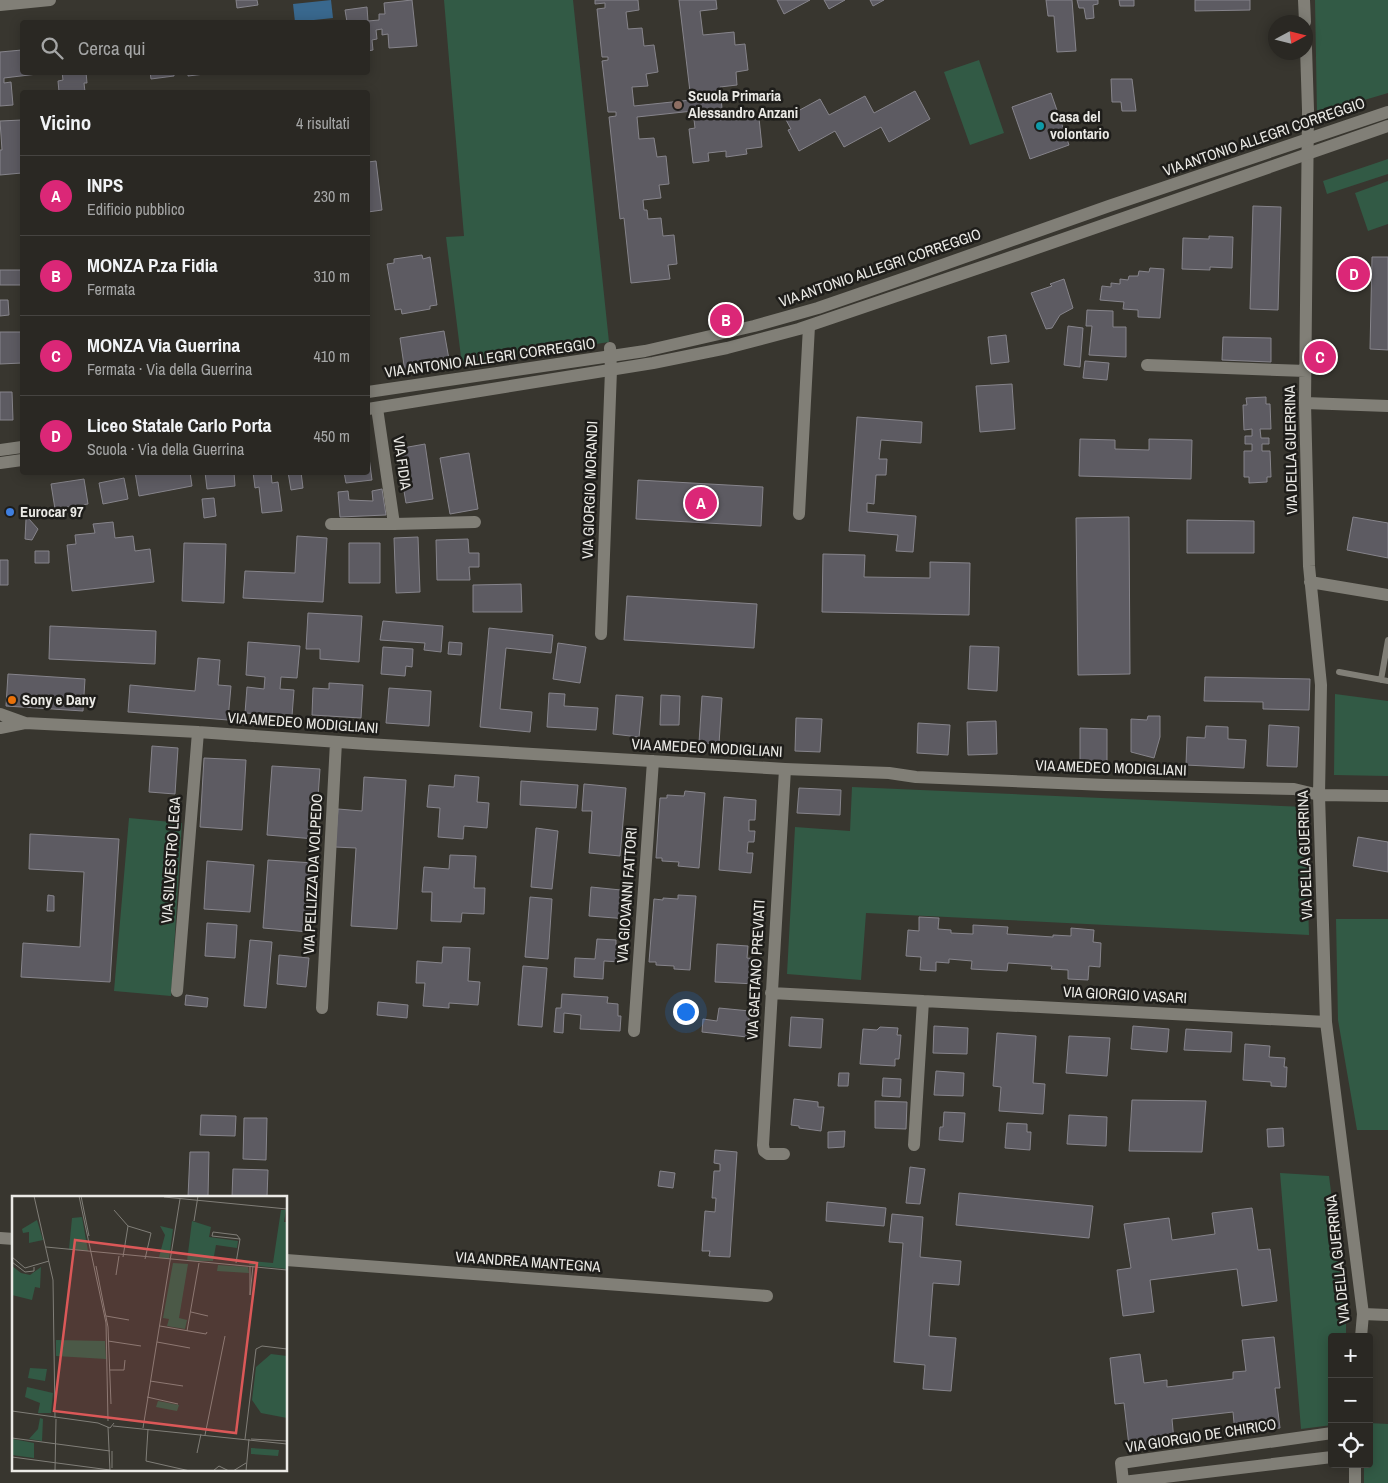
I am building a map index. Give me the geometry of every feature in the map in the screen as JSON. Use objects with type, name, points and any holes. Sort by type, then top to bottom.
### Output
[{"type":"street","points":[[0,5],[50,0]]},
{"type":"street","points":[[1304,0],[1304,15]]},
{"type":"street","name":"VIA DELLA GUERRINA","points":[[1306,60],[1305,403],[1310,582],[1320,685],[1319,795],[1326,1022],[1363,1314],[1361,1333]]},
{"type":"street","name":"VIA ANTONIO ALLEGRI CORREGGIO","points":[[372,409],[611,370],[717,350],[809,326],[1307,147],[1388,112]]},
{"type":"street","name":"VIA ANTONIO ALLEGRI CORREGGIO","points":[[370,392],[610,352],[645,350],[736,331],[818,308],[1109,206],[1307,147],[1388,126]]},
{"type":"street","points":[[799,514],[809,326]]},
{"type":"street","name":"VIA GIORGIO MORANDI","points":[[601,634],[611,370],[610,352]]},
{"type":"street","name":"VIA DELLA GUERRINA","points":[[1147,365],[1306,370]]},
{"type":"street","points":[[1305,403],[1388,406]]},
{"type":"street","name":"VIA FIDIA","points":[[372,409],[394,524]]},
{"type":"street","points":[[0,450],[20,446]]},
{"type":"street","points":[[0,464],[20,460]]},
{"type":"street","points":[[331,524],[475,522]]},
{"type":"street","points":[[1310,582],[1388,595]]},
{"type":"street","name":"VIA AMEDEO MODIGLIANI","points":[[0,714],[25,723]]},
{"type":"street","name":"VIA AMEDEO MODIGLIANI","points":[[0,728],[25,723],[785,769],[1106,785],[1294,789],[1319,795],[1388,796]]},
{"type":"street","name":"VIA SILVESTRO LEGA","points":[[177,991],[198,732]]},
{"type":"street","name":"VIA PELLIZZA DA VOLPEDO","points":[[322,1008],[336,742]]},
{"type":"street","name":"VIA GIOVANNI FATTORI","points":[[634,1030],[653,761]]},
{"type":"street","name":"VIA GAETANO PREVIATI","points":[[784,1154],[768,1154],[764,1151],[763,1145],[785,769]]},
{"type":"street","name":"VIA GIORGIO VASARI","points":[[771,993],[1326,1022]]},
{"type":"street","points":[[914,1145],[923,1001]]},
{"type":"street","name":"VIA ANDREA MANTEGNA","points":[[288,1260],[767,1296]]},
{"type":"street","points":[[1363,1314],[1388,1315]]},
{"type":"street","name":"VIA GIORGIO DE CHIRICO","points":[[1328,1434],[1121,1462],[1123,1482],[1328,1457]]},
{"type":"street","points":[[1354,1468],[1355,1483]]},
{"type":"lane","points":[[1340,672],[1384,680],[1388,640]]},
{"type":"green space","points":[[444,0],[573,0],[609,342],[462,365],[446,237],[464,236]]},
{"type":"green space","points":[[1315,0],[1388,0],[1388,93],[1317,114]]},
{"type":"green space","points":[[979,60],[1004,133],[970,145],[944,72]]},
{"type":"green space","points":[[1388,159],[1388,174],[1327,194],[1323,181]]},
{"type":"green space","points":[[1388,181],[1388,224],[1368,231],[1355,193]]},
{"type":"green space","points":[[1335,694],[1388,701],[1388,776],[1334,775]]},
{"type":"green space","points":[[852,787],[1305,807],[1309,935],[866,913],[861,980],[787,974],[795,827],[850,831]]},
{"type":"green space","points":[[129,818],[182,823],[171,996],[114,991]]},
{"type":"green space","points":[[1336,919],[1388,919],[1388,1130],[1357,1130],[1338,1020]]},
{"type":"green space","points":[[1280,1173],[1329,1176],[1346,1308],[1346,1333],[1328,1333],[1328,1426],[1301,1429]]},
{"type":"green space","points":[[1373,1423],[1388,1424],[1388,1483],[1364,1483],[1364,1468],[1373,1468]]},
{"type":"water","points":[[331,0],[333,18],[295,20],[293,4]]},
{"type":"building","points":[[236,0],[257,0],[258,5],[237,8]]},
{"type":"building","points":[[412,0],[417,46],[389,48],[388,34],[382,35],[382,29],[376,30],[377,39],[372,40],[373,50],[370,51],[370,21],[379,20],[379,14],[385,14],[384,3]]},
{"type":"building","points":[[595,0],[638,0],[639,10],[626,12],[628,29],[642,28],[644,46],[654,45],[658,72],[646,74],[648,86],[632,87],[634,106],[691,100],[679,0],[716,0],[717,9],[700,11],[703,35],[734,32],[735,45],[745,44],[748,70],[736,72],[737,85],[720,87],[723,119],[740,117],[740,120],[759,118],[762,147],[746,149],[747,154],[726,157],[726,151],[708,153],[709,161],[693,163],[689,129],[695,128],[693,111],[637,117],[639,139],[654,138],[657,157],[666,156],[669,184],[659,185],[661,198],[643,200],[644,210],[647,210],[648,219],[661,218],[663,236],[674,235],[677,264],[668,265],[670,279],[631,283],[624,218],[620,219],[609,117],[616,116],[616,112],[608,112],[602,61],[608,60],[608,57],[602,57],[597,9],[605,8],[605,3],[595,4]]},
{"type":"building","points":[[777,0],[810,0],[784,14]]},
{"type":"building","points":[[824,0],[845,0],[829,9]]},
{"type":"building","points":[[870,0],[884,0],[873,6]]},
{"type":"building","points":[[1046,0],[1072,0],[1076,51],[1057,52],[1054,16],[1048,16]]},
{"type":"building","points":[[1077,0],[1098,0],[1098,4],[1093,5],[1094,18],[1086,19],[1084,8],[1079,8]]},
{"type":"building","points":[[1119,0],[1134,0],[1134,6],[1120,6]]},
{"type":"building","points":[[1195,0],[1250,0],[1250,10],[1195,11]]},
{"type":"building","points":[[367,7],[368,20],[347,20],[345,10]]},
{"type":"building","points":[[20,50],[20,75],[29,75],[4,78],[4,83],[11,82],[13,105],[0,106],[0,52]]},
{"type":"building","points":[[62,75],[86,75],[87,83],[84,83],[85,90],[59,90],[58,81],[63,80]]},
{"type":"building","points":[[150,75],[174,75],[174,76],[151,79]]},
{"type":"building","points":[[1111,79],[1132,79],[1136,111],[1122,111],[1121,102],[1112,102]]},
{"type":"building","points":[[915,91],[930,119],[889,142],[881,127],[844,147],[835,131],[799,151],[788,130],[791,129],[785,118],[820,99],[829,115],[865,96],[874,113]]},
{"type":"building","name":"Casa del volontario","points":[[1051,93],[1069,145],[1030,159],[1012,107]]},
{"type":"building","points":[[20,120],[20,173],[0,175],[0,150],[2,150],[0,121]]},
{"type":"building","points":[[376,161],[382,210],[370,212],[370,162]]},
{"type":"building","points":[[1253,206],[1281,207],[1278,310],[1250,309]]},
{"type":"building","points":[[1209,236],[1233,237],[1232,268],[1210,267],[1210,270],[1182,269],[1183,238],[1209,239]]},
{"type":"building","points":[[422,255],[423,259],[430,257],[437,305],[430,306],[430,309],[402,314],[401,309],[395,310],[387,264],[394,263],[394,259]]},
{"type":"building","points":[[1372,257],[1388,257],[1388,350],[1370,349]]},
{"type":"building","points":[[1150,268],[1164,269],[1160,318],[1138,317],[1138,310],[1123,309],[1124,302],[1100,300],[1102,286],[1111,287],[1111,283],[1120,284],[1120,279],[1128,280],[1129,276],[1138,276],[1139,271],[1149,272]]},
{"type":"building","points":[[0,270],[20,270],[20,285],[0,285]]},
{"type":"building","points":[[1064,279],[1073,308],[1060,315],[1052,328],[1046,329],[1031,293],[1052,286],[1050,284]]},
{"type":"building","points":[[0,300],[8,300],[9,315],[0,316]]},
{"type":"building","points":[[1087,310],[1113,311],[1113,327],[1126,327],[1126,357],[1089,355],[1092,326],[1086,326]]},
{"type":"building","points":[[1068,326],[1083,328],[1080,367],[1064,365]]},
{"type":"building","points":[[444,331],[450,365],[405,372],[400,338]]},
{"type":"building","points":[[0,332],[20,332],[20,363],[0,364]]},
{"type":"building","points":[[1006,335],[1009,362],[991,364],[988,337]]},
{"type":"building","points":[[1223,337],[1271,338],[1271,362],[1222,360]]},
{"type":"building","points":[[1085,361],[1109,363],[1107,380],[1083,378]]},
{"type":"building","points":[[1012,384],[1015,429],[980,432],[976,386]]},
{"type":"building","points":[[0,392],[12,392],[13,420],[0,420]]},
{"type":"building","points":[[1266,397],[1266,404],[1270,404],[1271,429],[1260,429],[1261,438],[1269,438],[1269,444],[1262,444],[1262,451],[1270,451],[1271,477],[1267,477],[1267,482],[1249,483],[1249,477],[1244,477],[1244,451],[1252,451],[1252,444],[1245,444],[1245,436],[1252,436],[1252,429],[1244,430],[1243,405],[1247,405],[1246,398]]},
{"type":"building","points":[[857,417],[922,422],[921,443],[881,440],[879,459],[887,459],[886,475],[876,475],[874,504],[867,503],[867,512],[916,516],[913,552],[896,551],[898,535],[849,531]]},
{"type":"building","points":[[1080,439],[1115,440],[1115,449],[1149,450],[1149,439],[1192,440],[1191,479],[1079,476]]},
{"type":"building","points":[[425,444],[433,499],[406,503],[397,449]]},
{"type":"building","points":[[469,453],[478,509],[450,514],[440,458]]},
{"type":"building","points":[[370,465],[372,480],[346,483],[345,475],[370,475]]},
{"type":"building","points":[[136,475],[190,475],[192,486],[139,496]]},
{"type":"building","points":[[205,475],[234,475],[235,486],[207,489]]},
{"type":"building","points":[[253,475],[271,475],[272,483],[278,482],[282,511],[262,513],[259,487],[255,488]]},
{"type":"building","points":[[288,475],[301,475],[303,488],[291,490]]},
{"type":"building","points":[[124,478],[128,499],[103,504],[99,483]]},
{"type":"building","points":[[84,479],[88,504],[55,509],[51,484]]},
{"type":"building","points":[[638,480],[763,487],[761,526],[636,519]]},
{"type":"building","points":[[382,489],[386,515],[340,517],[338,492],[348,491],[349,500],[373,501],[372,491]]},
{"type":"building","points":[[214,498],[216,516],[204,518],[202,499]]},
{"type":"building","points":[[1129,517],[1130,674],[1078,675],[1076,518]]},
{"type":"building","points":[[1353,517],[1388,523],[1388,558],[1347,550]]},
{"type":"building","points":[[26,519],[29,519],[38,529],[32,540],[25,539]]},
{"type":"building","points":[[1187,520],[1254,521],[1254,553],[1187,553]]},
{"type":"building","points":[[113,522],[115,538],[133,536],[135,551],[150,549],[154,582],[72,591],[67,545],[76,544],[75,535],[95,533],[93,524]]},
{"type":"building","points":[[297,536],[327,538],[323,602],[243,598],[245,571],[295,573]]},
{"type":"building","points":[[418,537],[420,592],[396,593],[394,538]]},
{"type":"building","points":[[468,539],[469,553],[479,553],[479,567],[469,567],[470,580],[437,580],[436,540]]},
{"type":"building","points":[[184,543],[226,544],[224,603],[182,601]]},
{"type":"building","points":[[349,543],[380,543],[380,583],[349,583]]},
{"type":"building","points":[[35,551],[49,551],[49,563],[35,563]]},
{"type":"building","points":[[823,554],[865,555],[864,577],[930,578],[930,562],[970,563],[969,615],[822,612]]},
{"type":"building","points":[[0,560],[8,560],[8,585],[0,585]]},
{"type":"building","points":[[521,584],[522,612],[473,612],[473,585]]},
{"type":"building","points":[[627,596],[757,604],[754,648],[624,640]]},
{"type":"building","points":[[308,613],[362,616],[359,662],[320,659],[320,649],[306,649]]},
{"type":"building","points":[[383,621],[443,626],[441,652],[424,650],[425,643],[380,640]]},
{"type":"building","points":[[50,626],[156,631],[155,664],[49,659]]},
{"type":"building","points":[[489,628],[553,635],[551,653],[506,648],[500,709],[532,712],[530,732],[480,727]]},
{"type":"building","points":[[248,642],[300,646],[297,678],[281,677],[280,689],[294,690],[292,716],[245,713],[247,687],[264,689],[265,677],[246,675]]},
{"type":"building","points":[[449,642],[462,643],[461,655],[448,654]]},
{"type":"building","points":[[558,643],[586,647],[580,683],[553,679]]},
{"type":"building","points":[[970,646],[999,647],[997,691],[968,689]]},
{"type":"building","points":[[383,647],[413,649],[412,667],[406,666],[405,676],[381,674]]},
{"type":"building","points":[[198,658],[220,660],[218,685],[231,686],[228,720],[128,712],[130,685],[195,691]]},
{"type":"building","points":[[8,674],[85,679],[83,711],[6,706]]},
{"type":"building","points":[[1205,677],[1310,679],[1309,710],[1263,709],[1263,702],[1204,701]]},
{"type":"building","points":[[329,683],[363,685],[361,718],[312,715],[313,688],[329,689]]},
{"type":"building","points":[[389,688],[431,691],[429,726],[386,723]]},
{"type":"building","points":[[549,693],[565,694],[564,706],[598,708],[596,730],[547,727]]},
{"type":"building","points":[[616,695],[643,697],[639,737],[613,734]]},
{"type":"building","points":[[661,695],[680,696],[679,725],[660,725]]},
{"type":"building","points":[[702,696],[722,698],[719,744],[699,743]]},
{"type":"building","points":[[1148,716],[1160,716],[1160,737],[1154,758],[1131,752],[1131,719],[1147,720]]},
{"type":"building","points":[[796,718],[822,719],[820,752],[795,751]]},
{"type":"building","points":[[996,721],[997,754],[968,755],[967,722]]},
{"type":"building","points":[[918,723],[950,725],[948,755],[917,753]]},
{"type":"building","points":[[1269,725],[1299,727],[1297,767],[1267,766]]},
{"type":"building","points":[[1206,726],[1228,727],[1228,739],[1246,740],[1244,768],[1186,765],[1187,737],[1205,738]]},
{"type":"building","points":[[1080,728],[1107,729],[1107,761],[1080,761]]},
{"type":"building","points":[[152,746],[178,748],[175,794],[149,792]]},
{"type":"building","points":[[204,758],[246,760],[242,830],[200,827]]},
{"type":"building","points":[[272,766],[320,769],[315,839],[267,835]]},
{"type":"building","points":[[455,775],[479,777],[477,802],[489,803],[487,828],[464,826],[463,839],[438,837],[440,808],[427,807],[429,785],[454,787]]},
{"type":"building","points":[[364,777],[406,780],[397,929],[351,926],[356,848],[335,847],[338,809],[362,811]]},
{"type":"building","points":[[521,781],[578,785],[576,808],[520,805]]},
{"type":"building","points":[[584,784],[626,788],[620,856],[589,853],[592,811],[582,811]]},
{"type":"building","points":[[799,788],[841,790],[840,815],[797,813]]},
{"type":"building","points":[[685,791],[705,793],[699,868],[678,866],[679,862],[662,861],[662,858],[656,858],[660,798],[667,798],[667,795],[684,796]]},
{"type":"building","points":[[724,797],[756,800],[755,820],[749,820],[749,831],[755,831],[754,842],[748,842],[747,853],[753,853],[751,873],[719,870]]},
{"type":"building","points":[[536,828],[558,831],[552,889],[531,887]]},
{"type":"building","points":[[30,834],[119,839],[110,982],[21,977],[23,943],[80,947],[84,872],[29,869]]},
{"type":"building","points":[[1358,837],[1388,842],[1388,872],[1353,866]]},
{"type":"building","points":[[450,855],[476,856],[474,888],[485,888],[484,914],[462,913],[461,922],[431,921],[432,892],[422,892],[424,867],[449,869]]},
{"type":"building","points":[[268,860],[314,863],[309,932],[263,928]]},
{"type":"building","points":[[207,861],[254,865],[250,912],[204,909]]},
{"type":"building","points":[[591,887],[631,891],[628,919],[589,916]]},
{"type":"building","points":[[48,895],[54,896],[54,911],[47,911]]},
{"type":"building","points":[[678,895],[696,896],[690,970],[674,969],[674,966],[656,965],[656,962],[649,962],[654,899],[678,899]]},
{"type":"building","points":[[530,897],[552,899],[548,959],[525,957]]},
{"type":"building","points":[[919,917],[939,918],[938,929],[951,930],[951,933],[973,934],[973,925],[1008,927],[1007,934],[1053,937],[1053,935],[1071,936],[1071,928],[1094,930],[1093,942],[1101,943],[1100,967],[1089,966],[1088,980],[1068,979],[1068,970],[1051,969],[1052,966],[1008,963],[1007,971],[971,969],[972,961],[949,959],[949,963],[936,962],[936,971],[920,970],[921,957],[906,956],[908,930],[919,931]]},
{"type":"building","points":[[207,923],[237,925],[235,958],[205,956]]},
{"type":"building","points":[[597,939],[616,940],[616,945],[621,945],[620,962],[604,961],[603,979],[574,977],[575,958],[595,959]]},
{"type":"building","points":[[250,940],[272,942],[266,1008],[244,1006]]},
{"type":"building","points":[[717,944],[748,946],[747,958],[757,959],[756,984],[715,982]]},
{"type":"building","points":[[443,947],[470,948],[468,981],[480,982],[478,1005],[449,1003],[449,1008],[423,1006],[425,983],[416,983],[417,961],[442,963]]},
{"type":"building","points":[[279,955],[309,958],[306,987],[277,984]]},
{"type":"building","points":[[523,966],[547,968],[542,1027],[518,1025]]},
{"type":"building","points":[[562,994],[608,997],[607,1003],[618,1004],[618,1016],[621,1016],[620,1031],[580,1029],[581,1015],[564,1013],[563,1033],[554,1032],[556,1008],[561,1008]]},
{"type":"building","points":[[186,995],[208,998],[207,1007],[185,1005]]},
{"type":"building","points":[[378,1002],[408,1005],[407,1018],[377,1015]]},
{"type":"building","points":[[719,1008],[750,1011],[747,1037],[702,1032],[703,1019],[717,1021]]},
{"type":"building","points":[[791,1017],[823,1019],[821,1048],[789,1046]]},
{"type":"building","points":[[934,1026],[968,1028],[967,1054],[933,1053]]},
{"type":"building","points":[[1133,1026],[1169,1029],[1167,1052],[1131,1049]]},
{"type":"building","points":[[880,1027],[898,1028],[897,1035],[901,1035],[899,1059],[895,1059],[895,1066],[860,1064],[863,1029],[877,1030]]},
{"type":"building","points":[[1186,1029],[1232,1032],[1231,1052],[1184,1050]]},
{"type":"building","points":[[997,1033],[1036,1036],[1033,1083],[1045,1084],[1043,1114],[999,1111],[1001,1087],[993,1086]]},
{"type":"building","points":[[1069,1036],[1110,1038],[1107,1076],[1066,1073]]},
{"type":"building","points":[[1245,1044],[1270,1046],[1269,1057],[1285,1058],[1284,1067],[1287,1067],[1286,1087],[1271,1086],[1271,1082],[1243,1080]]},
{"type":"building","points":[[936,1071],[964,1073],[963,1096],[934,1095]]},
{"type":"building","points":[[839,1073],[849,1073],[848,1086],[838,1086]]},
{"type":"building","points":[[883,1078],[901,1079],[900,1097],[882,1096]]},
{"type":"building","points":[[794,1099],[818,1102],[818,1107],[824,1107],[821,1131],[791,1125]]},
{"type":"building","points":[[1132,1100],[1206,1101],[1202,1152],[1129,1151]]},
{"type":"building","points":[[875,1101],[907,1102],[906,1129],[875,1128]]},
{"type":"building","points":[[944,1112],[965,1113],[963,1142],[939,1140],[940,1127],[943,1127]]},
{"type":"building","points":[[201,1115],[236,1116],[235,1136],[200,1135]]},
{"type":"building","points":[[1069,1115],[1107,1117],[1106,1146],[1067,1144]]},
{"type":"building","points":[[244,1118],[267,1118],[266,1160],[243,1159]]},
{"type":"building","points":[[1007,1123],[1027,1124],[1027,1132],[1031,1132],[1030,1150],[1005,1148]]},
{"type":"building","points":[[1283,1128],[1284,1146],[1268,1147],[1267,1129]]},
{"type":"building","points":[[845,1131],[844,1147],[828,1148],[828,1132]]},
{"type":"building","points":[[715,1150],[737,1152],[730,1257],[709,1256],[710,1251],[702,1251],[705,1211],[715,1212],[716,1198],[712,1198],[714,1171],[720,1171],[720,1164],[714,1163]]},
{"type":"building","points":[[190,1152],[209,1152],[208,1196],[188,1196]]},
{"type":"building","points":[[910,1167],[925,1169],[920,1204],[906,1203]]},
{"type":"building","points":[[233,1169],[268,1170],[267,1196],[232,1196]]},
{"type":"building","points":[[660,1171],[675,1173],[673,1188],[658,1186]]},
{"type":"building","points":[[959,1193],[1093,1206],[1089,1238],[956,1225]]},
{"type":"building","points":[[827,1202],[886,1208],[884,1226],[826,1221]]},
{"type":"building","points":[[1252,1208],[1258,1250],[1270,1249],[1277,1301],[1242,1306],[1237,1269],[1150,1280],[1154,1312],[1123,1316],[1117,1270],[1131,1268],[1124,1224],[1169,1218],[1172,1240],[1215,1234],[1212,1213]]},
{"type":"building","points":[[892,1214],[923,1217],[920,1257],[961,1261],[959,1285],[933,1283],[929,1336],[956,1338],[951,1391],[923,1389],[925,1365],[894,1362],[903,1243],[889,1242]]},
{"type":"building","points":[[1274,1337],[1280,1388],[1275,1388],[1280,1428],[1235,1433],[1233,1412],[1172,1419],[1174,1441],[1129,1446],[1124,1403],[1115,1404],[1110,1358],[1140,1354],[1144,1383],[1167,1380],[1167,1387],[1233,1379],[1233,1372],[1246,1371],[1242,1340]]},
{"type":"place","name":"Scuola Primaria Alessandro Anzani","points":[[678,105]]},
{"type":"place","name":"Casa del volontario","points":[[1040,126]]},
{"type":"place","name":"Liceo Statale Carlo Porta","points":[[1354,274]]},
{"type":"place","name":"MONZA P.za Fidia","points":[[726,320]]},
{"type":"place","name":"MONZA Via Guerrina","points":[[1320,357]]},
{"type":"place","name":"INPS","points":[[701,503]]},
{"type":"place","name":"Eurocar 97","points":[[10,512]]},
{"type":"place","name":"Sony e Dany","points":[[12,700]]}]
